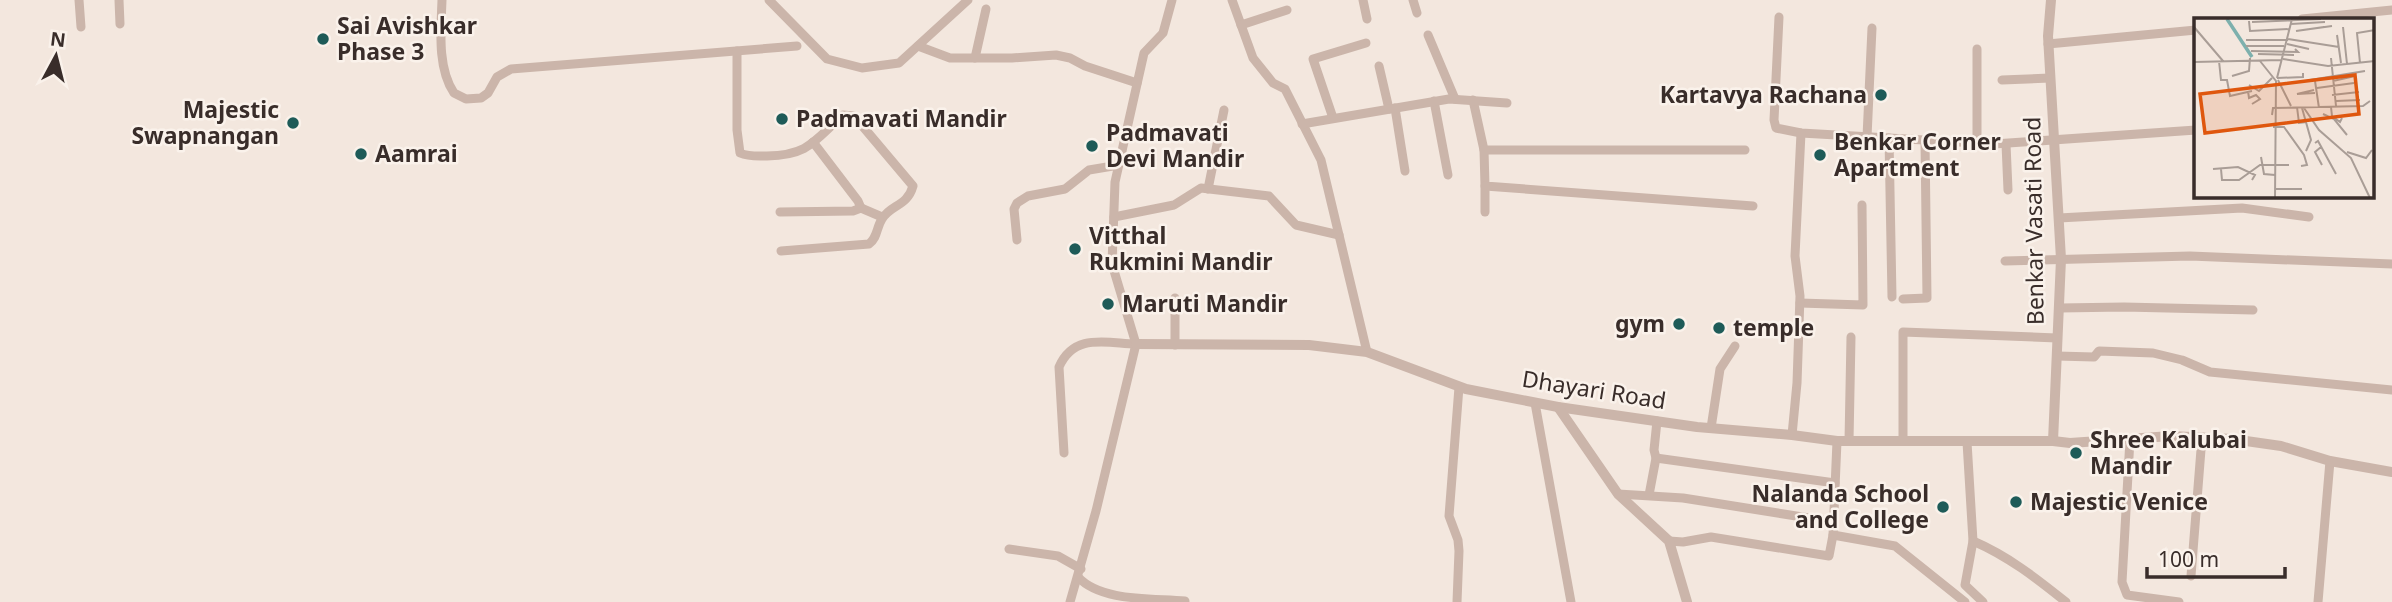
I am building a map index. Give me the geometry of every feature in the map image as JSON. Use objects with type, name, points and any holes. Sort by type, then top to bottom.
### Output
[{"type":"street","points":[[79,0],[81,27]]},
{"type":"street","points":[[119,0],[120,24]]},
{"type":"street","points":[[442,0],[441,27],[446,76],[454,93],[466,99],[474,100],[488,93],[497,77],[511,69],[797,46]]},
{"type":"street","points":[[769,0],[827,60],[862,68],[899,63],[963,1]]},
{"type":"street","points":[[1070,602],[1080,573],[1136,344],[1112,264],[1115,182],[1144,53],[1163,33],[1172,0]]},
{"type":"street","points":[[1232,0],[1253,58],[1272,83],[1285,89],[1321,160],[1367,352]]},
{"type":"street","points":[[1363,0],[1367,19]]},
{"type":"street","points":[[1413,0],[1417,13]]},
{"type":"street","name":"Benkar Vasati Road","points":[[2051,0],[2048,44],[2061,259],[2053,441]]},
{"type":"street","points":[[975,58],[986,9]]},
{"type":"street","points":[[1241,24],[1287,9]]},
{"type":"street","points":[[2312,18],[2392,10]]},
{"type":"street","points":[[1779,17],[1774,120],[1776,128],[1801,133],[2006,144],[2194,130]]},
{"type":"street","points":[[1867,137],[1872,28]]},
{"type":"street","points":[[2048,44],[2194,30]]},
{"type":"street","points":[[1428,35],[1455,99]]},
{"type":"street","points":[[1332,118],[1313,59],[1366,43]]},
{"type":"street","points":[[918,46],[950,58],[1056,55],[1137,83]]},
{"type":"street","points":[[1977,49],[1977,143]]},
{"type":"street","points":[[737,51],[737,130],[740,153],[750,156],[785,155],[804,150],[843,115],[854,116],[913,186],[907,200],[883,217],[876,239],[869,244],[781,251]]},
{"type":"street","points":[[1379,66],[1392,109],[1405,171]]},
{"type":"street","points":[[2001,80],[2050,78]]},
{"type":"street","points":[[1302,124],[1434,101],[1455,99],[1507,103]]},
{"type":"street","points":[[1473,100],[1484,150],[1485,212]]},
{"type":"street","points":[[1434,101],[1448,175]]},
{"type":"street","points":[[1208,189],[1224,110]]},
{"type":"street","points":[[1793,435],[1800,303],[1795,256],[1801,133]]},
{"type":"street","points":[[1889,138],[1892,296]]},
{"type":"street","points":[[1903,299],[1927,298],[1925,141]]},
{"type":"street","points":[[813,142],[861,208]]},
{"type":"street","points":[[2006,144],[2008,190]]},
{"type":"street","points":[[1484,150],[1745,150]]},
{"type":"street","points":[[1017,240],[1014,209],[1022,198],[1065,189],[1089,170],[1119,165]]},
{"type":"street","points":[[1485,186],[1753,206]]},
{"type":"street","points":[[1114,217],[1174,205],[1201,188],[1269,195],[1296,225],[1339,235]]},
{"type":"street","points":[[1800,303],[1863,305],[1862,205]]},
{"type":"street","points":[[780,212],[853,211],[861,208],[883,217]]},
{"type":"street","points":[[2059,218],[2242,208],[2309,217]]},
{"type":"street","points":[[2006,261],[2239,256],[2392,264]]},
{"type":"street","points":[[1175,298],[1175,345]]},
{"type":"street","points":[[2060,308],[2253,310]]},
{"type":"street","points":[[1903,441],[1903,332],[2057,338]]},
{"type":"street","points":[[1669,541],[1682,542],[1711,537],[1829,556],[1833,535],[1835,483],[1843,441],[1851,337]]},
{"type":"street","points":[[1065,453],[1059,367],[1064,356],[1085,342],[1136,344]]},
{"type":"street","name":"Dhayari Road","points":[[1136,344],[1309,345],[1367,352],[1459,387],[1558,407],[1711,428],[1843,441],[2070,443],[2171,436],[2202,437],[2281,446],[2330,461],[2392,472]]},
{"type":"street","points":[[1711,428],[1720,369],[1734,346]]},
{"type":"street","points":[[2057,356],[2094,357],[2099,351],[2152,353],[2182,360],[2210,372],[2392,390]]},
{"type":"street","points":[[1457,602],[1459,551],[1448,516],[1459,387]]},
{"type":"street","points":[[1535,403],[1572,602]]},
{"type":"street","points":[[1558,407],[1618,494],[1669,541],[1687,602]]},
{"type":"street","points":[[1649,495],[1656,457],[1654,450],[1657,421]]},
{"type":"street","points":[[2191,576],[2202,437]]},
{"type":"street","points":[[2130,439],[2122,582],[2127,595],[2147,601],[2179,602]]},
{"type":"street","points":[[1966,442],[1973,541],[1965,585],[1983,602]]},
{"type":"street","points":[[1656,457],[1835,483]]},
{"type":"street","points":[[2318,602],[2330,461]]},
{"type":"street","points":[[1618,494],[1683,498],[1834,522]]},
{"type":"street","points":[[1833,535],[1895,546],[1965,602]]},
{"type":"street","points":[[1973,541],[2021,567],[2066,602]]},
{"type":"street","points":[[1009,549],[1058,556],[1080,573],[1086,585],[1109,595],[1185,601]]},
{"type":"place","name":"Sai Avishkar Phase 3","points":[[323,39]]},
{"type":"place","name":"Kartavya Rachana","points":[[1881,95]]},
{"type":"place","name":"Padmavati Mandir","points":[[782,119]]},
{"type":"place","name":"Majestic Swapnangan","points":[[293,123]]},
{"type":"place","name":"Padmavati Devi Mandir","points":[[1092,146]]},
{"type":"place","name":"Aamrai","points":[[361,154]]},
{"type":"place","name":"Benkar Corner Apartment","points":[[1820,155]]},
{"type":"place","name":"Vitthal Rukmini Mandir","points":[[1075,249]]},
{"type":"place","name":"Maruti Mandir","points":[[1108,304]]},
{"type":"place","name":"gym","points":[[1679,324]]},
{"type":"place","name":"temple","points":[[1719,328]]},
{"type":"place","name":"Shree Kalubai Mandir","points":[[2076,453]]},
{"type":"place","name":"Majestic Venice","points":[[2016,502]]},
{"type":"place","name":"Nalanda School and College","points":[[1943,507]]}]
